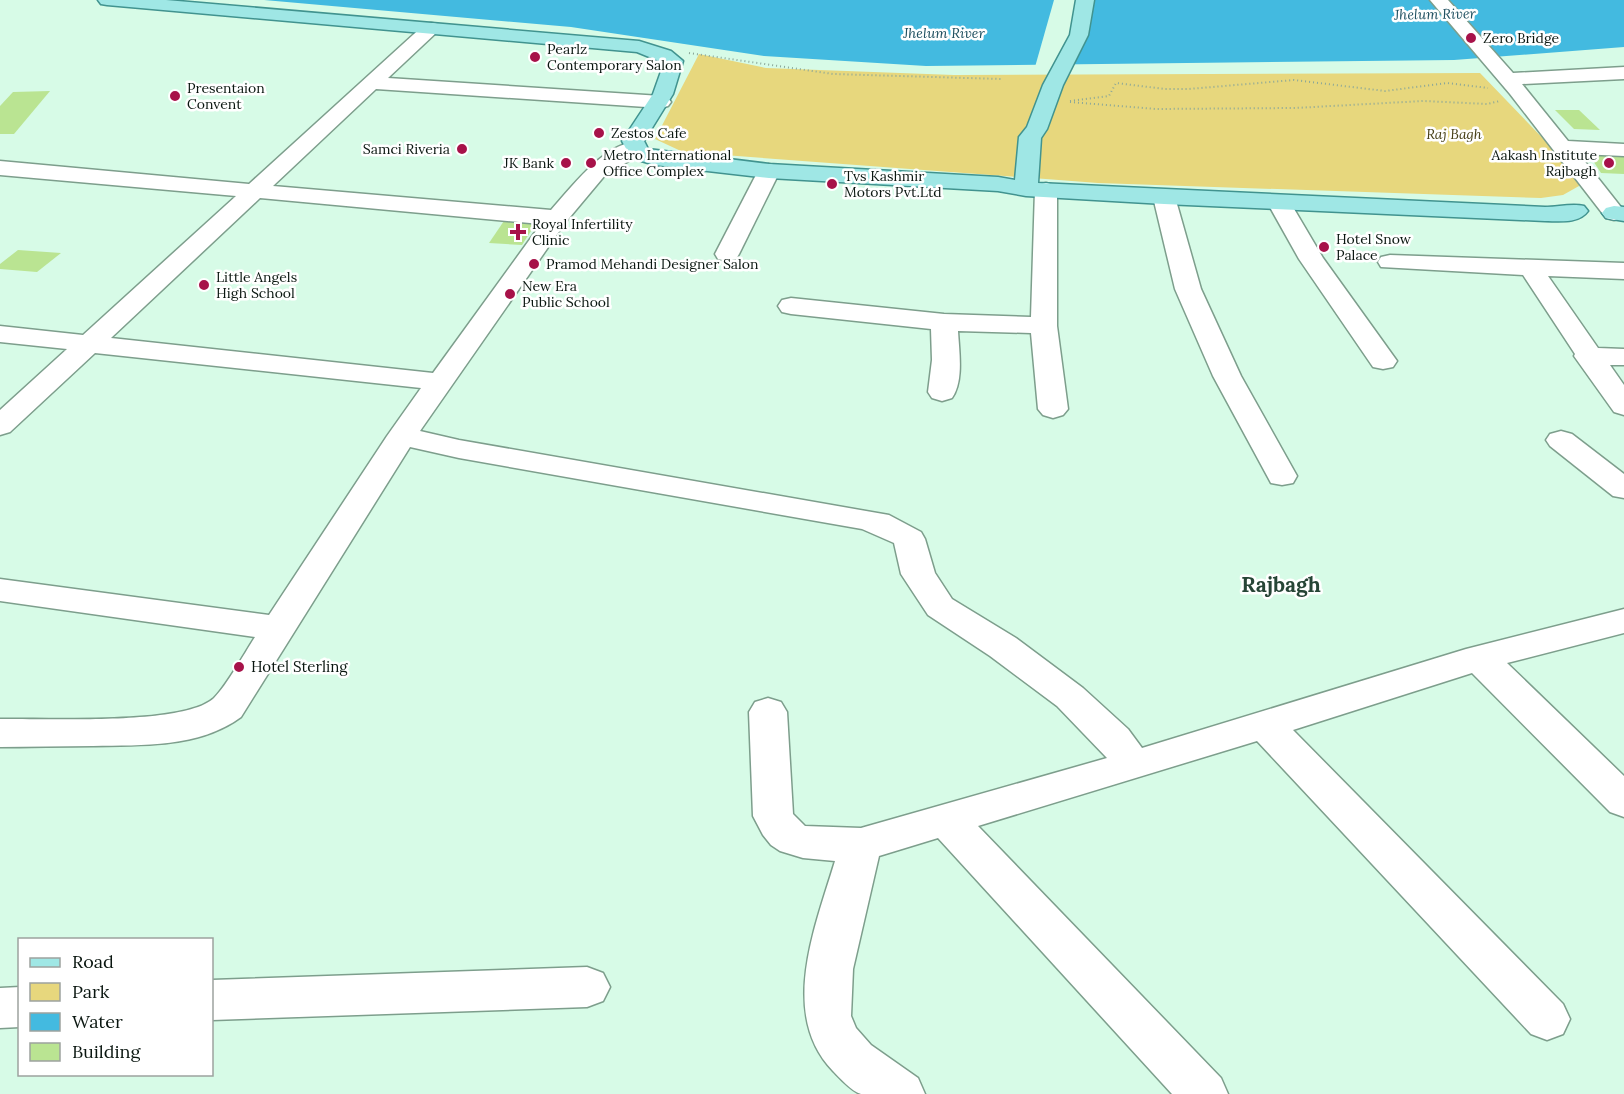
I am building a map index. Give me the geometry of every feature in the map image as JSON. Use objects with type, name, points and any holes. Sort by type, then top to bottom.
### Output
[{"type":"main road","points":[[107,0],[639,47],[664,55],[674,62],[660,102],[633,141],[639,153],[655,158],[769,171],[998,183],[1551,204],[1576,211]]},
{"type":"main road","points":[[1040,183],[1030,137],[1038,126],[1053,85],[1079,34],[1085,0]]},
{"type":"main road","points":[[1040,183],[1164,197],[1559,214],[1576,211]]},
{"type":"street","points":[[1439,0],[1619,213]]},
{"type":"street","points":[[0,426],[431,28]]},
{"type":"street","points":[[1510,82],[1624,73]]},
{"type":"street","points":[[374,83],[660,102]]},
{"type":"street","points":[[1561,147],[1624,150]]},
{"type":"street","points":[[0,733],[174,729],[204,721],[228,707],[402,436],[557,218],[598,169],[635,148]]},
{"type":"street","points":[[0,168],[557,218]]},
{"type":"street","points":[[727,254],[769,171]]},
{"type":"street","points":[[1040,183],[1044,326],[1053,409]]},
{"type":"street","points":[[1164,197],[1188,289],[1227,376],[1282,476]]},
{"type":"street","points":[[1280,202],[1311,259],[1383,361]]},
{"type":"street","points":[[1576,211],[1619,213]]},
{"type":"street","points":[[1389,262],[1624,271]]},
{"type":"street","points":[[1530,267],[1588,356],[1624,406]]},
{"type":"street","points":[[791,306],[944,322],[1044,326]]},
{"type":"street","points":[[942,392],[946,360],[944,322]]},
{"type":"street","points":[[0,334],[440,382]]},
{"type":"street","points":[[1588,356],[1624,357]]},
{"type":"street","points":[[402,436],[459,450],[862,519],[894,528],[909,539],[918,574],[940,607],[1003,647],[1070,697],[1114,739],[1133,765]]},
{"type":"street","points":[[1561,440],[1624,489]]},
{"type":"street","points":[[0,590],[277,628]]},
{"type":"street","points":[[768,712],[773,816],[781,828],[794,839],[816,843],[861,845],[1133,765],[1479,658],[1624,621]]},
{"type":"street","points":[[1479,658],[1624,801]]},
{"type":"street","points":[[1265,725],[1547,1019]]},
{"type":"street","points":[[946,820],[1204,1094]]},
{"type":"street","points":[[861,845],[829,973],[826,1003],[832,1032],[871,1075],[901,1094]]},
{"type":"street","points":[[213,999],[587,987]]},
{"type":"street","points":[[0,1008],[18,1007]]},
{"type":"path","points":[[664,55],[694,52],[833,74],[1001,79]]},
{"type":"path","points":[[1294,80],[1385,91],[1447,84],[1510,82],[1514,98],[1487,104],[1423,101],[1294,108],[1156,109],[1066,102],[1109,96],[1116,84],[1189,89],[1294,80]]},
{"type":"green space","name":"Raj Bagh","points":[[699,54],[766,68],[954,75],[1480,73],[1579,176],[1579,186],[1563,195],[1541,198],[1098,183],[683,152],[655,139]]},
{"type":"water","name":"Jhelum River","points":[[264,0],[1624,0],[1624,47],[1454,60],[926,66],[764,56],[571,27]]},
{"type":"pier","points":[[1054,0],[1082,0],[1067,67],[1035,67]]},
{"type":"building","points":[[50,91],[14,134],[0,134],[0,106],[13,92]]},
{"type":"building","points":[[1555,110],[1579,110],[1600,130],[1574,129]]},
{"type":"building","name":"Aakash Institute Rajbagh","points":[[1588,153],[1624,154],[1624,174],[1601,173]]},
{"type":"building","points":[[508,215],[540,217],[522,245],[489,243]]},
{"type":"building","points":[[18,250],[61,253],[37,272],[0,269],[0,264]]},
{"type":"place","name":"Zero Bridge","points":[[1471,38]]},
{"type":"place","name":"Pearlz Contemporary Salon","points":[[535,57]]},
{"type":"place","name":"Presentaion Convent","points":[[175,96]]},
{"type":"place","name":"Zestos Cafe","points":[[599,133]]},
{"type":"place","name":"Samci Riveria","points":[[462,149]]},
{"type":"place","name":"JK Bank","points":[[566,163]]},
{"type":"place","name":"Metro International Office Complex","points":[[591,163]]},
{"type":"place","name":"Aakash Institute Rajbagh","points":[[1609,163]]},
{"type":"place","name":"Tvs Kashmir Motors Pvt.Ltd","points":[[832,184]]},
{"type":"place","name":"Royal Infertility Clinic","points":[[518,232]]},
{"type":"place","name":"Hotel Snow Palace","points":[[1324,247]]},
{"type":"place","name":"Pramod Mehandi Designer Salon","points":[[534,264]]},
{"type":"place","name":"Little Angels High School","points":[[204,285]]},
{"type":"place","name":"New Era Public School","points":[[510,294]]},
{"type":"place","name":"Hotel Sterling","points":[[239,667]]},
{"type":"district","name":"Rajbagh","points":[[1281,585]]}]
